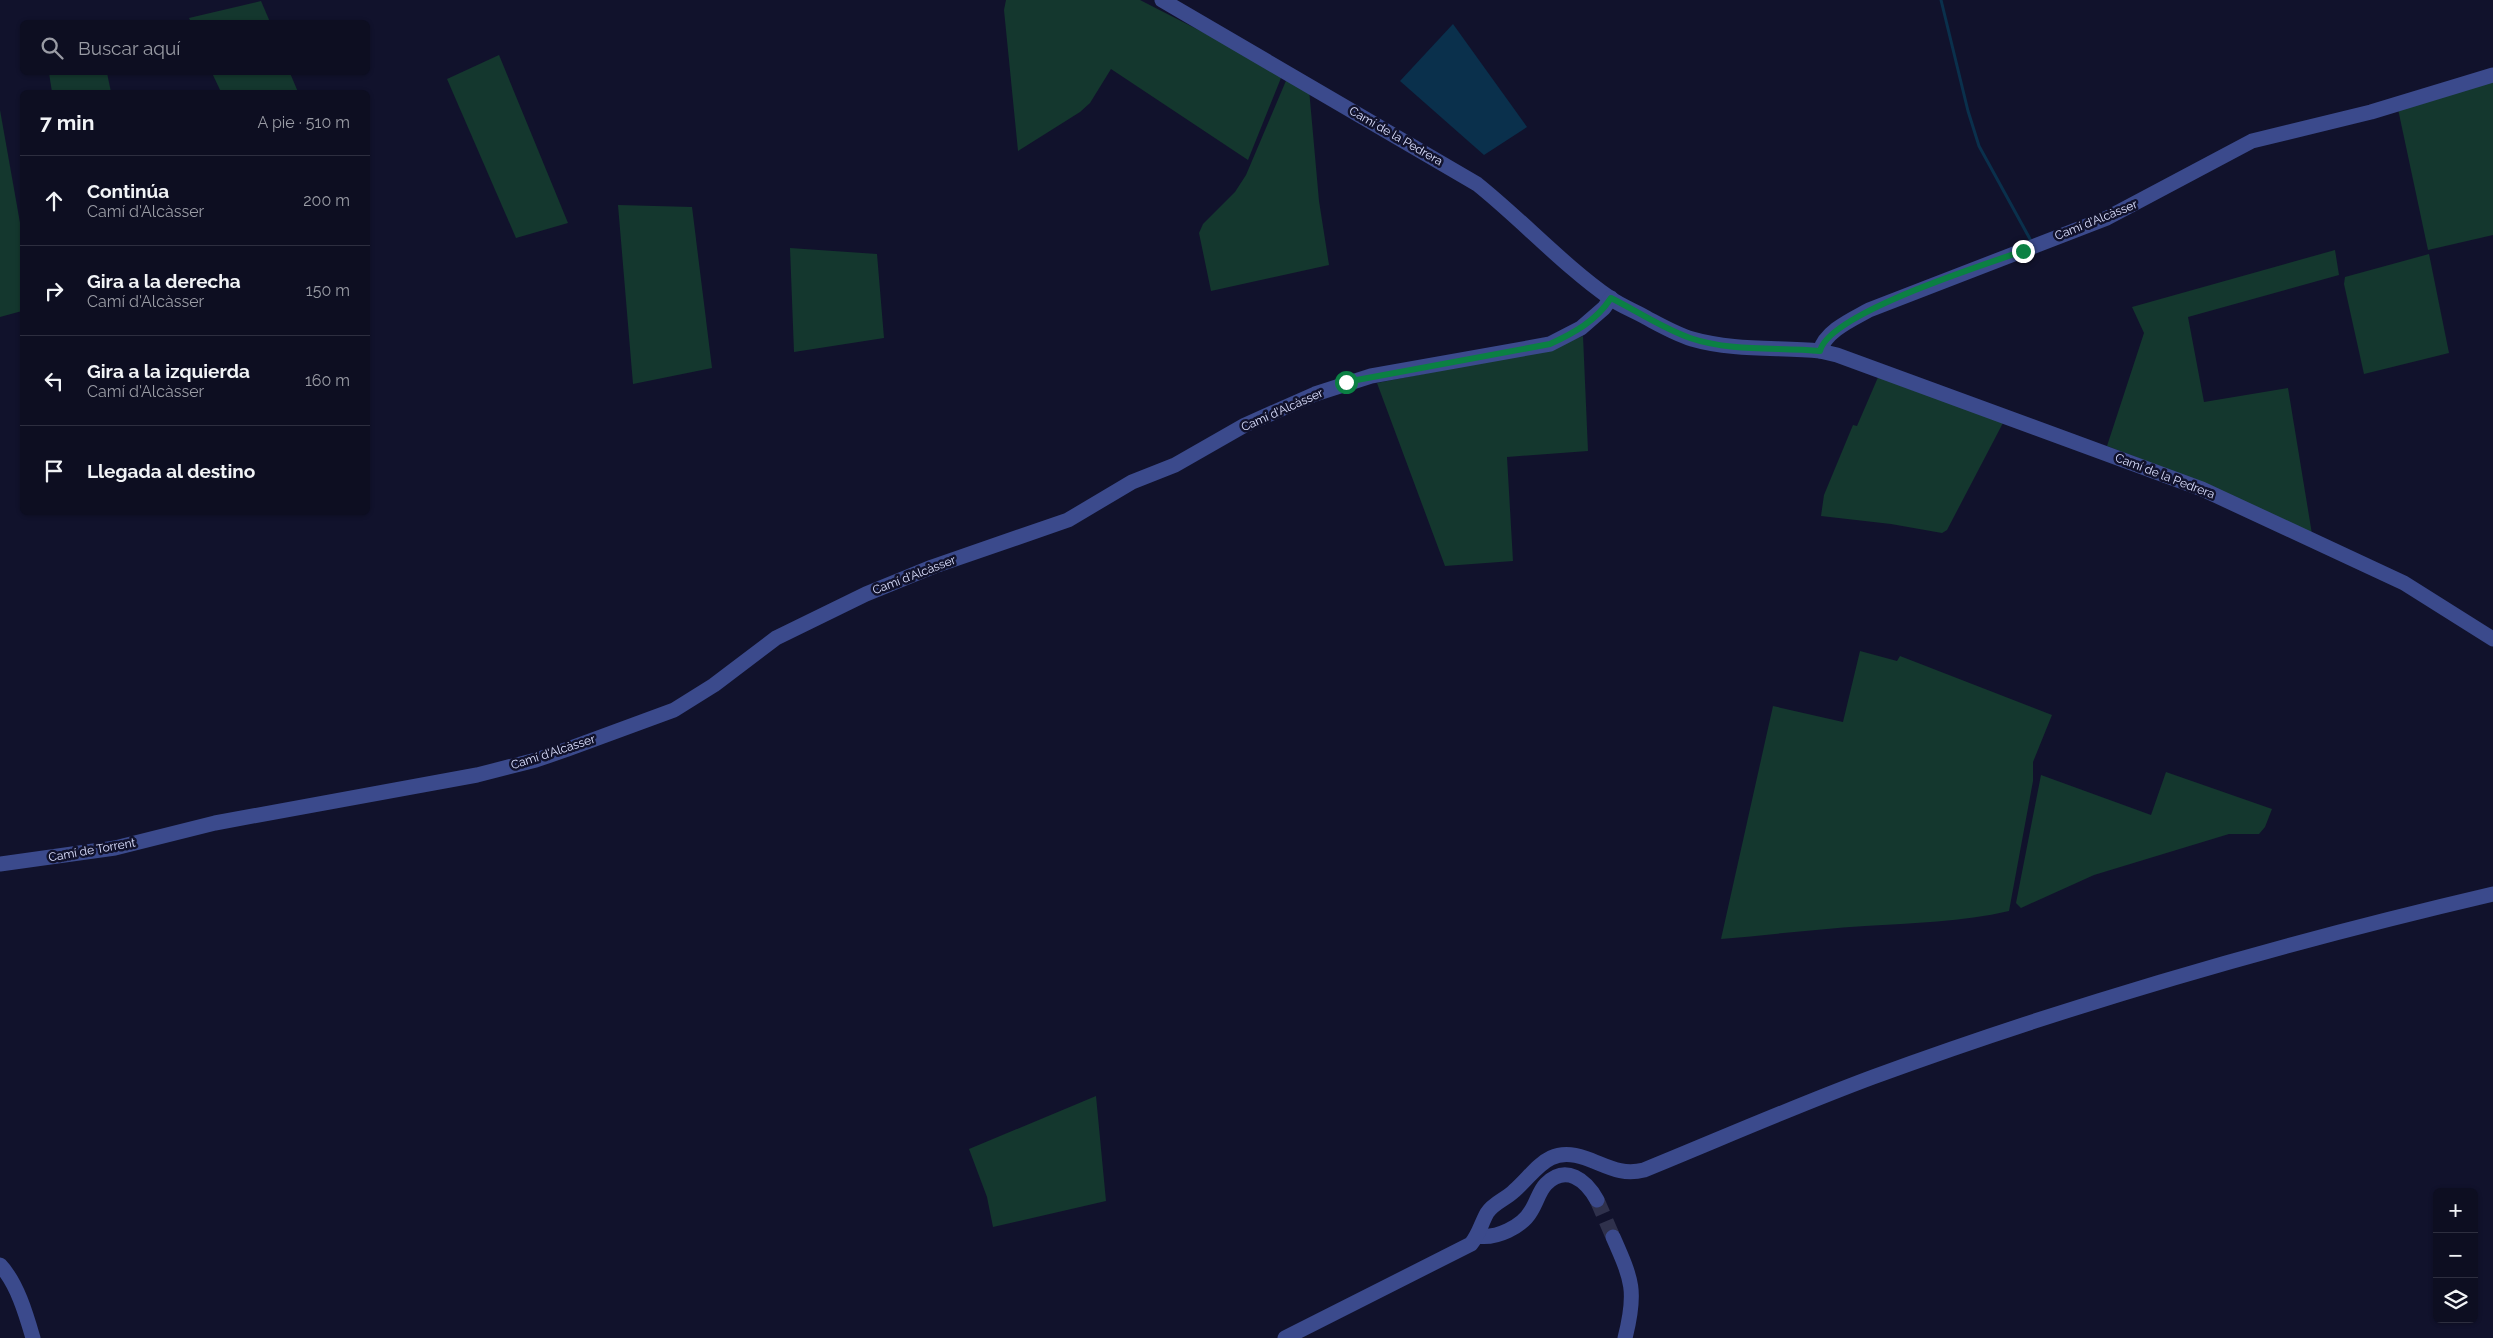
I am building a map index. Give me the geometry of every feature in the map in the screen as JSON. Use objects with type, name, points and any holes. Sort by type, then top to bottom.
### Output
[{"type":"street","name":"Camí de la Pedrera","points":[[1162,0],[1477,184],[1611,298]]},
{"type":"street","name":"Camí d'Alcàsser","points":[[1820,351],[1822,343],[1839,328],[1869,310],[2107,218],[2146,199],[2242,145],[2261,138],[2372,112],[2493,75]]},
{"type":"street","points":[[1611,298],[1671,331],[1692,339],[1715,344],[1774,350],[1820,351]]},
{"type":"street","name":"Camí d'Alcàsser","points":[[183,832],[215,823],[477,775],[536,760],[665,714],[714,685],[764,646],[789,631],[892,582],[1068,520],[1132,482],[1175,465],[1245,425],[1315,394],[1371,376],[1550,344],[1580,328],[1604,308],[1611,298]]},
{"type":"street","name":"Camí de la Pedrera","points":[[1820,351],[1837,355],[2202,489],[2404,583],[2493,639]]},
{"type":"street","name":"Camí de Torrent","points":[[0,864],[115,848],[183,832]]},
{"type":"street","points":[[1285,1338],[1471,1244],[1478,1236],[1491,1209],[1515,1190],[1535,1168],[1555,1156],[1564,1154],[1584,1157],[1617,1172],[1644,1170],[1857,1083],[2080,1007],[2315,939],[2493,894]]},
{"type":"street","points":[[1478,1236],[1497,1235],[1526,1218],[1545,1185],[1554,1177],[1570,1174],[1578,1177],[1592,1190],[1597,1200]]},
{"type":"street","points":[[1613,1237],[1632,1285],[1633,1302],[1625,1338]]},
{"type":"street","points":[[0,1265],[6,1272],[27,1317],[33,1338]]},
{"type":"green space","points":[[1006,0],[1140,0],[1283,73],[1248,160],[1111,69],[1090,103],[1080,112],[1018,151],[1004,10]]},
{"type":"green space","points":[[261,1],[269,20],[190,20],[189,18]]},
{"type":"green space","points":[[499,55],[568,223],[516,238],[447,79]]},
{"type":"green space","points":[[49,75],[107,75],[111,90],[52,90]]},
{"type":"green space","points":[[213,75],[291,75],[297,90],[220,90]]},
{"type":"green space","points":[[1288,76],[1309,89],[1319,201],[1329,265],[1211,291],[1199,233],[1203,224],[1235,192],[1246,175]]},
{"type":"green space","points":[[2493,82],[2493,235],[2428,250],[2398,109]]},
{"type":"green space","points":[[0,110],[20,223],[20,312],[0,317]]},
{"type":"green space","points":[[618,205],[692,207],[712,368],[633,384]]},
{"type":"green space","points":[[790,248],[877,254],[884,338],[794,352]]},
{"type":"green space","points":[[2335,250],[2339,275],[2188,317],[2204,402],[2288,388],[2312,534],[2175,472],[2107,446],[2144,333],[2132,307]]},
{"type":"green space","points":[[2429,254],[2449,353],[2364,374],[2344,284],[2345,277]]},
{"type":"green space","points":[[1583,336],[1588,451],[1507,457],[1513,561],[1445,566],[1377,383],[1550,349]]},
{"type":"green space","points":[[1879,375],[2004,421],[1947,530],[1942,533],[1891,524],[1821,516],[1824,495],[1853,425],[1857,426]]},
{"type":"green space","points":[[1860,651],[1897,661],[1900,656],[2052,715],[2033,762],[2033,781],[2009,911],[1955,920],[1847,927],[1721,939],[1773,706],[1843,722]]},
{"type":"green space","points":[[2166,772],[2272,809],[2265,827],[2259,834],[2229,834],[2094,875],[2021,908],[2016,903],[2041,775],[2151,815]]},
{"type":"green space","points":[[1096,1096],[1106,1201],[993,1227],[987,1197],[969,1149]]},
{"type":"water","points":[[1453,24],[1527,127],[1484,155],[1400,81]]},
{"type":"waterway","points":[[1941,0],[1968,111],[1979,146],[2030,239]]},
{"type":"tunnel","points":[[1597,1200],[1613,1237]]},
{"type":"route","points":[[1346,382],[1550,344],[1570,335],[1589,322],[1604,308],[1611,298],[1671,331],[1692,339],[1715,344],[1774,350],[1820,351],[1822,343],[1839,328],[1869,310],[2023,251]]}]
